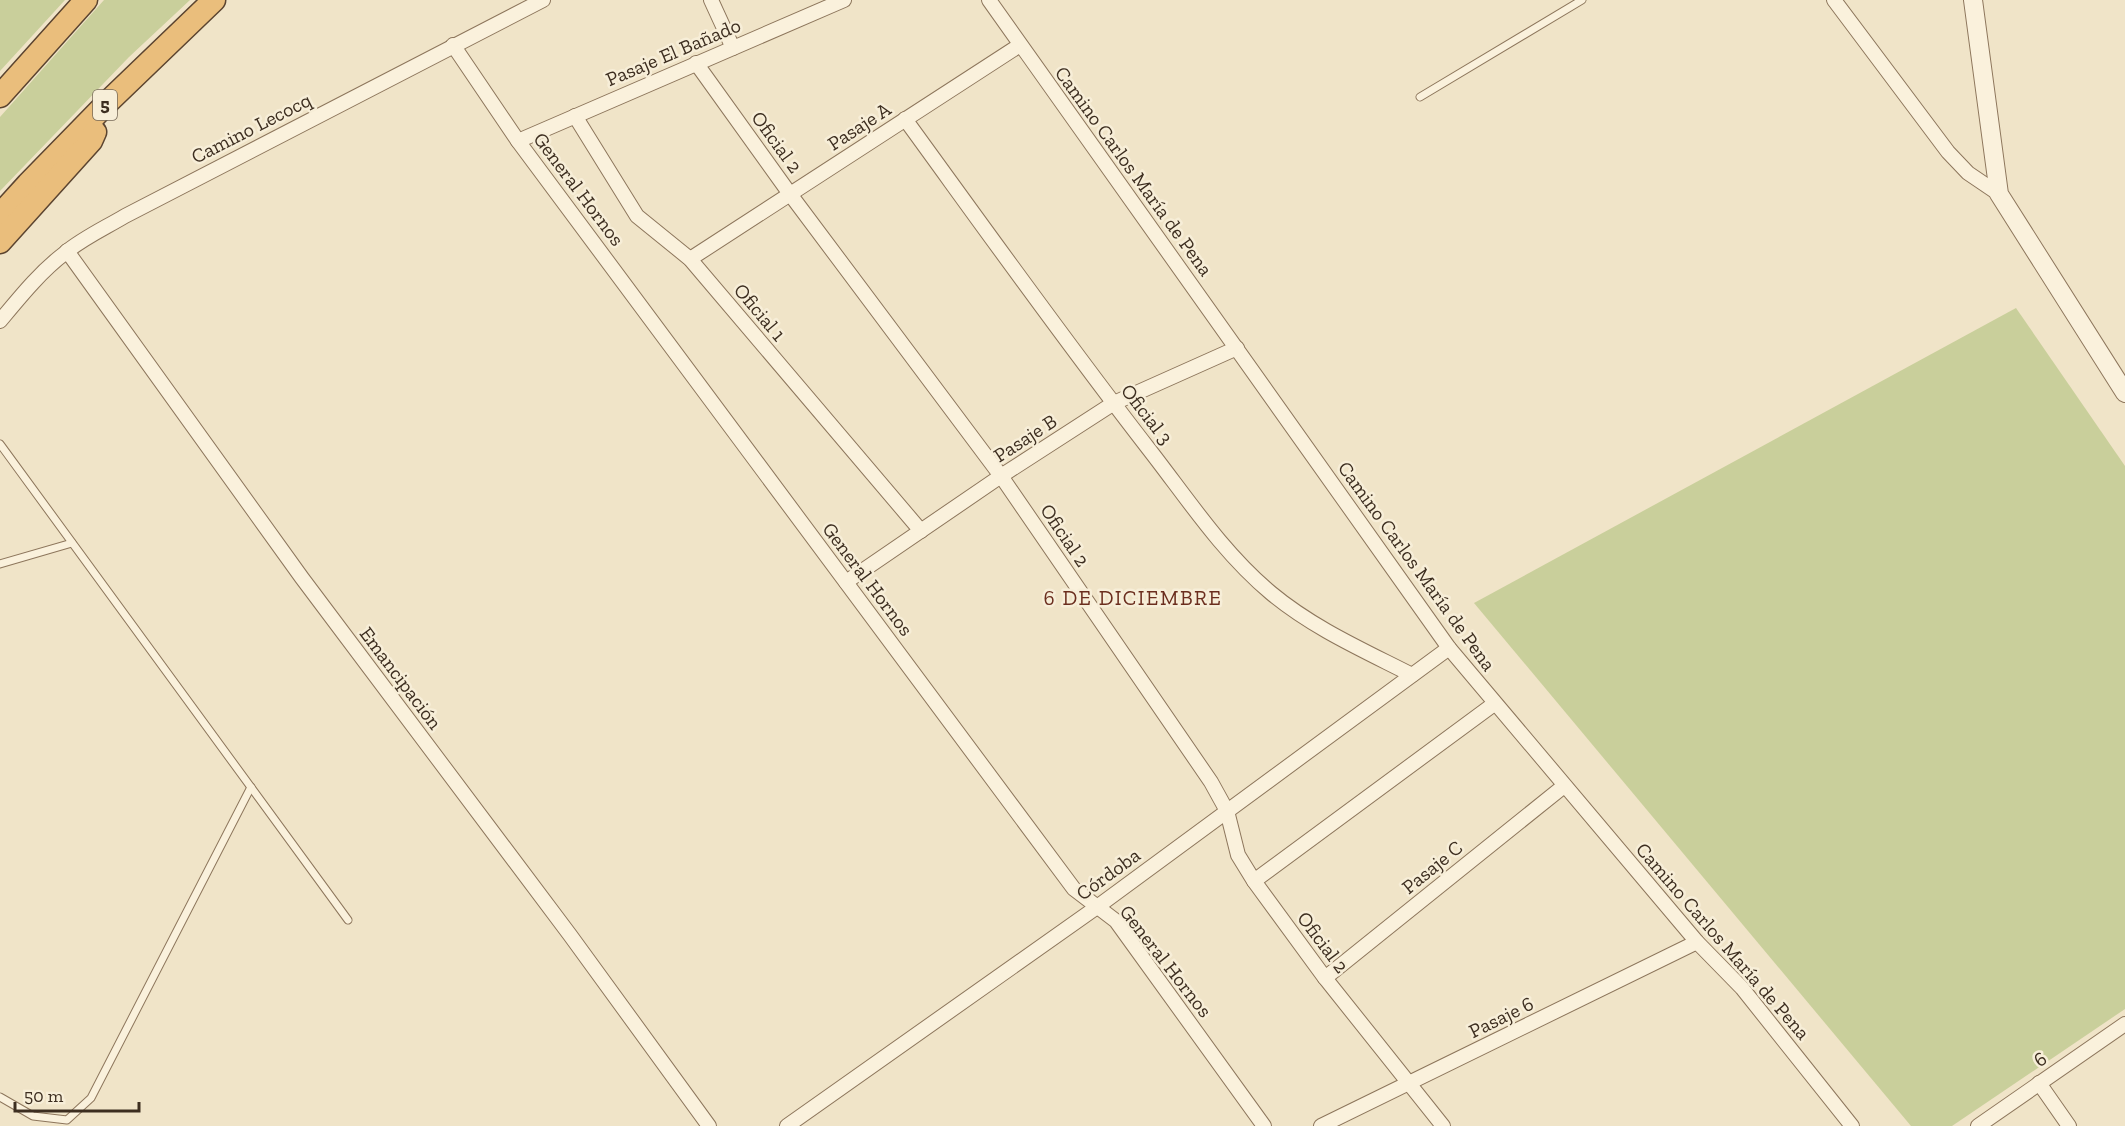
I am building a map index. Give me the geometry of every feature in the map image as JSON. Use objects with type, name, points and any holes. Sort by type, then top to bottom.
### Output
[{"type":"highway","points":[[0,96],[86,0]]},
{"type":"highway","name":"5","points":[[0,216],[110,100],[214,0]]},
{"type":"highway","points":[[0,242],[91,141],[110,100]]},
{"type":"street","name":"Camino Lecocq","points":[[0,321],[21,295],[67,251],[125,216],[543,0]]},
{"type":"street","points":[[711,0],[733,48]]},
{"type":"street","name":"Pasaje El Bañado","points":[[518,141],[844,0]]},
{"type":"street","name":"Camino Carlos María de Pena","points":[[989,0],[1449,648],[1697,942],[1742,987],[1852,1126]]},
{"type":"street","points":[[1834,0],[1948,152],[1968,173],[1999,194],[2125,393]]},
{"type":"street","points":[[1973,0],[1999,194]]},
{"type":"street","name":"General Hornos","points":[[453,45],[518,141],[1074,889],[1116,921],[1264,1126]]},
{"type":"street","name":"Pasaje A","points":[[690,259],[1020,45]]},
{"type":"street","name":"Oficial 2","points":[[696,63],[790,194],[1001,476],[1211,782],[1227,811],[1238,855],[1254,881],[1325,978],[1443,1126]]},
{"type":"street","name":"Oficial 1","points":[[575,116],[637,216],[690,259],[921,531]]},
{"type":"street","name":"Oficial 3","points":[[905,119],[1114,404],[1234,558],[1291,608],[1318,626],[1412,675]]},
{"type":"street","name":"Emancipación","points":[[67,251],[302,578],[570,935],[709,1126]]},
{"type":"street","name":"Pasaje B","points":[[846,582],[1001,476],[1114,404],[1237,348]]},
{"type":"street","name":"Córdoba","points":[[787,1126],[1097,907],[1449,648]]},
{"type":"street","points":[[1254,881],[1494,704]]},
{"type":"street","name":"Pasaje C","points":[[1325,978],[1564,786]]},
{"type":"street","name":"Pasaje 6","points":[[1321,1126],[1697,942]]},
{"type":"street","name":"6","points":[[1977,1126],[2125,1024]]},
{"type":"street","points":[[2038,1083],[2069,1126]]},
{"type":"lane","points":[[1420,97],[1582,0]]},
{"type":"lane","points":[[0,444],[348,920]]},
{"type":"lane","points":[[0,564],[72,543]]},
{"type":"lane","points":[[0,1097],[33,1116],[67,1120],[91,1098],[251,787]]},
{"type":"green space","points":[[0,0],[65,0],[0,71]]},
{"type":"green space","points":[[104,0],[190,0],[129,57],[0,191],[0,117]]},
{"type":"green space","points":[[2016,308],[2125,466],[2125,1009],[1952,1126],[1911,1126],[1474,603]]},
{"type":"district","name":"6 DE DICIEMBRE","points":[[1133,598]]}]
